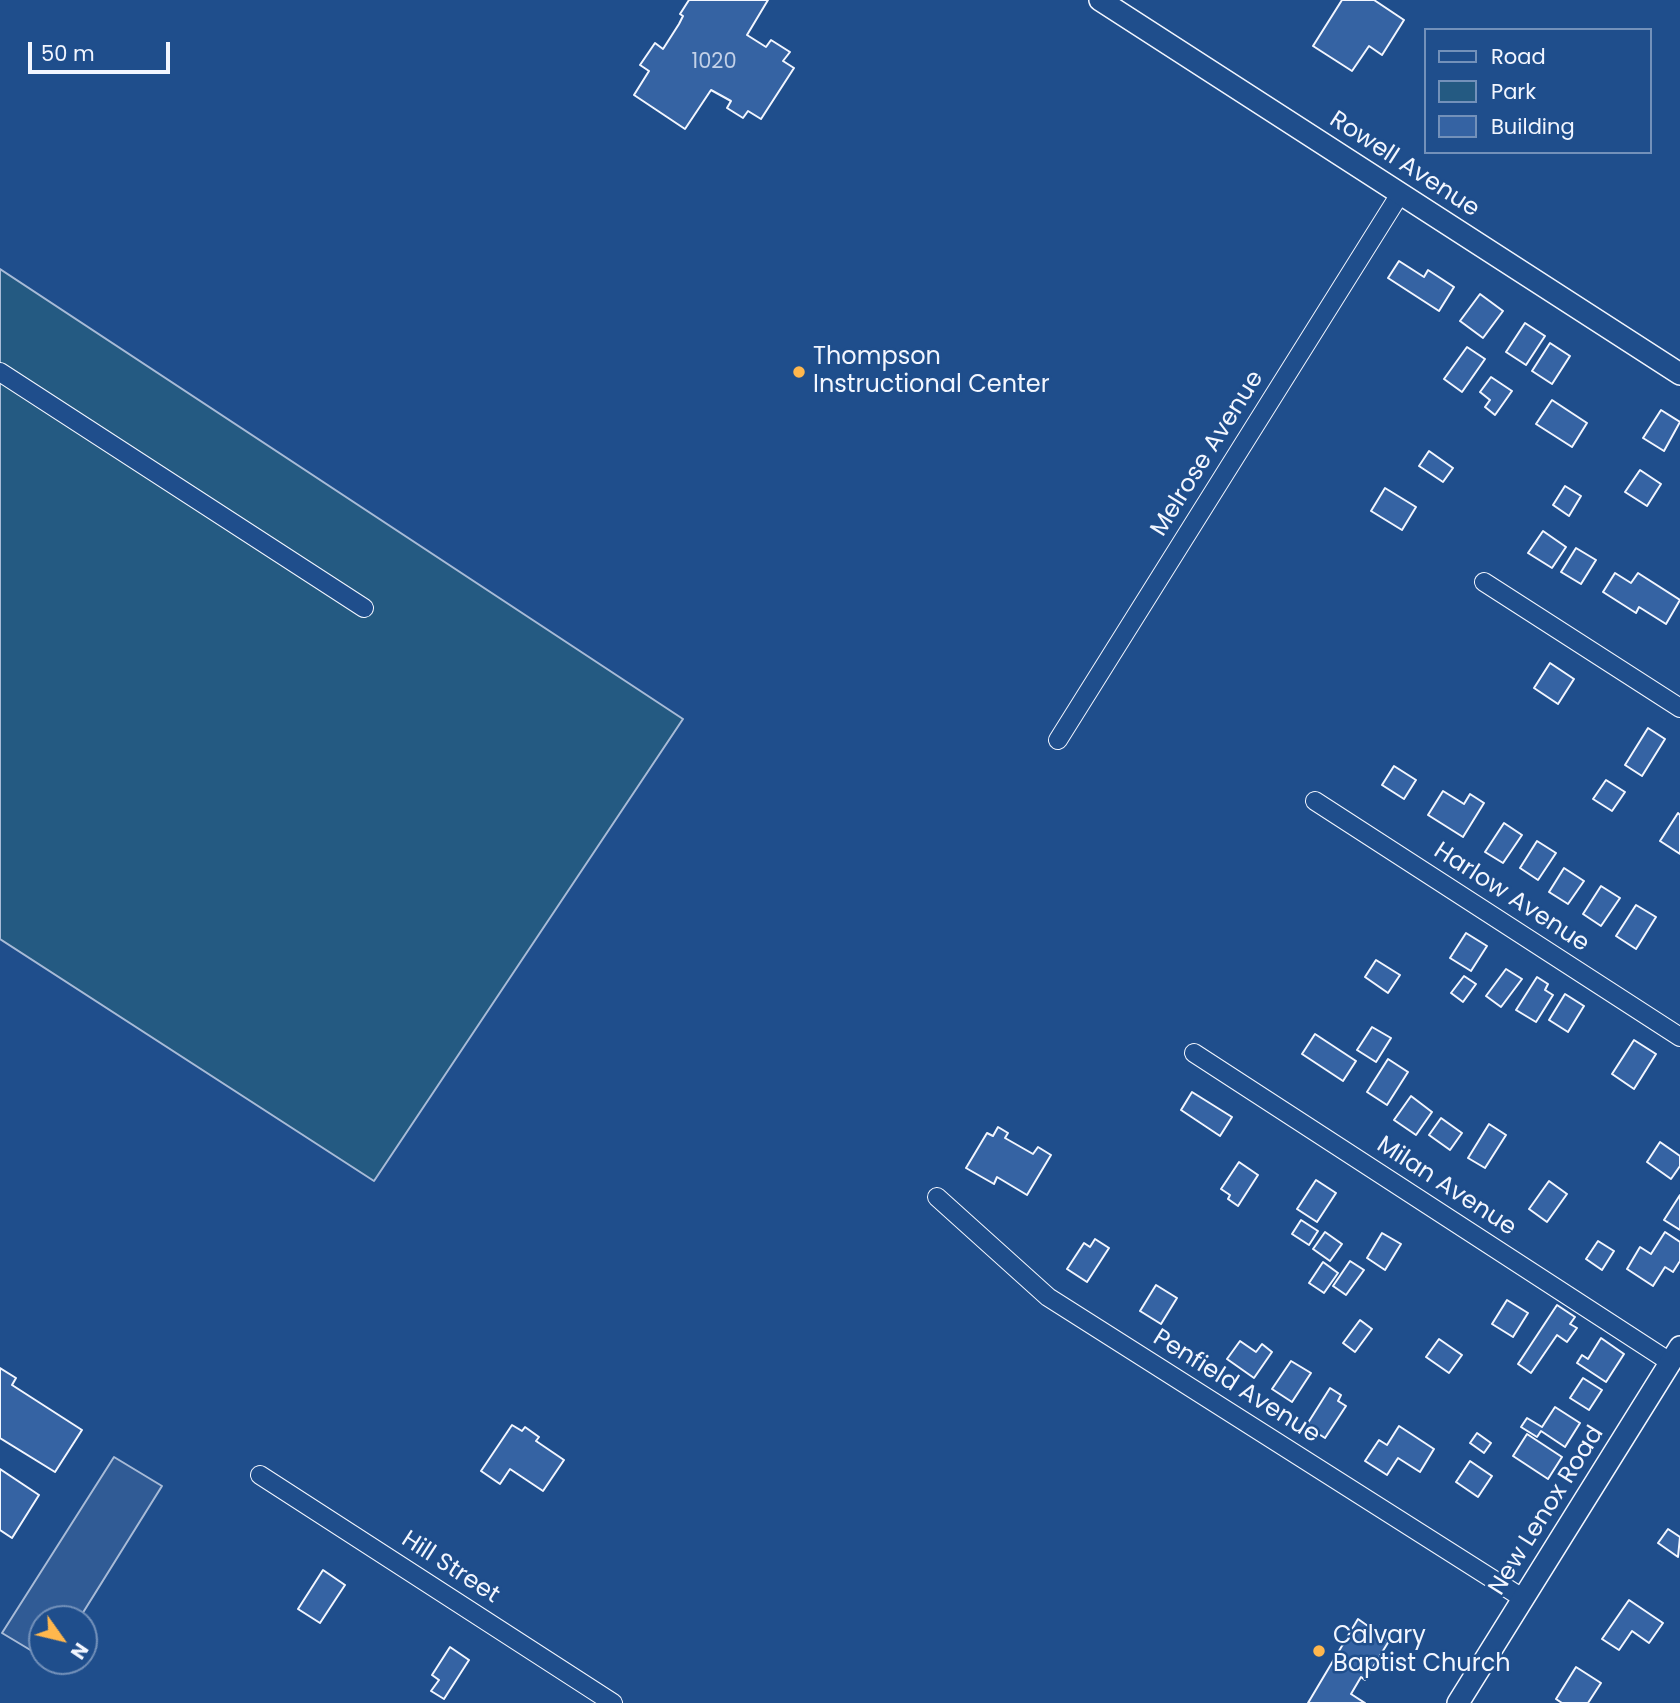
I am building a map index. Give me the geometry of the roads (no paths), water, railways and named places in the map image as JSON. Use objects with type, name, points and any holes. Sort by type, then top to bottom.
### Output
[{"type":"street","name":"Rowell Avenue","points":[[1100,0],[1680,374]]},
{"type":"street","name":"Melrose Avenue","points":[[1058,740],[1400,194]]},
{"type":"street","points":[[0,372],[364,608]]},
{"type":"street","points":[[1484,582],[1680,708]]},
{"type":"street","name":"Harlow Avenue","points":[[1315,801],[1680,1037]]},
{"type":"street","name":"Milan Avenue","points":[[1194,1053],[1675,1354]]},
{"type":"street","name":"Penfield Avenue","points":[[937,1197],[1048,1297],[1524,1599]]},
{"type":"street","name":"New Lenox Road","points":[[1458,1703],[1675,1354]]},
{"type":"street","name":"Hill Street","points":[[260,1475],[613,1703]]},
{"type":"place","name":"Thompson Instructional Center","points":[[799,372]]},
{"type":"place","name":"Calvary Baptist Church","points":[[1319,1651]]}]
